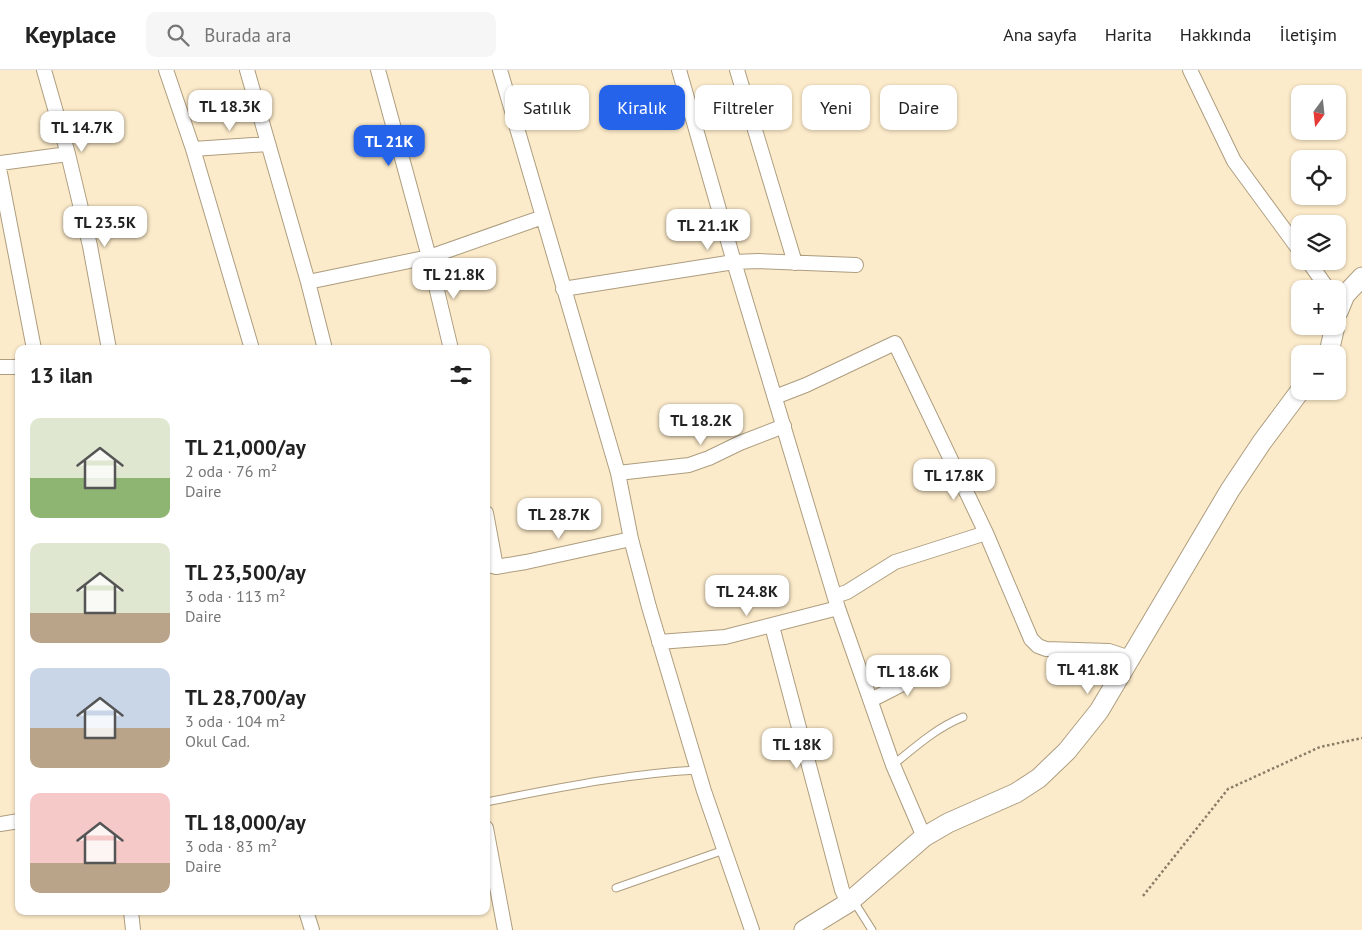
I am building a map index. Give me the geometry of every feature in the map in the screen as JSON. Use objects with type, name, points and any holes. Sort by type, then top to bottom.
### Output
[{"type":"street","points":[[44,70],[68,154],[90,246],[108,345]]},
{"type":"street","points":[[166,70],[193,149],[251,345]]},
{"type":"street","points":[[247,70],[325,345]]},
{"type":"street","points":[[378,70],[429,257],[449,345]]},
{"type":"street","points":[[500,70],[618,473],[631,539],[659,642],[697,770],[752,930]]},
{"type":"street","points":[[679,70],[734,262],[836,602],[893,765],[924,836]]},
{"type":"street","points":[[738,70],[795,263]]},
{"type":"street","points":[[1190,70],[1234,161],[1291,239]]},
{"type":"street","points":[[193,149],[268,144]]},
{"type":"street","points":[[0,163],[68,154]]},
{"type":"street","points":[[0,173],[3,212],[33,345]]},
{"type":"street","points":[[308,282],[429,257],[542,218]]},
{"type":"street","points":[[563,289],[734,262],[856,265]]},
{"type":"street","points":[[1346,294],[1362,277]]},
{"type":"street","points":[[775,397],[806,385],[895,343],[986,533],[1031,640],[1046,649],[1110,651],[1130,658]]},
{"type":"street","points":[[0,367],[15,367]]},
{"type":"street","points":[[804,930],[851,901],[924,836],[948,823],[1016,793],[1039,778],[1068,751],[1099,711],[1230,490],[1293,400]]},
{"type":"street","points":[[618,473],[689,465],[784,426]]},
{"type":"street","points":[[659,642],[718,638],[772,626],[836,602],[847,592],[895,562],[986,533]]},
{"type":"street","points":[[491,566],[526,562],[631,539]]},
{"type":"street","points":[[772,626],[842,890],[851,901]]},
{"type":"street","points":[[871,700],[932,669]]},
{"type":"street","points":[[0,824],[15,822]]},
{"type":"street","points":[[490,849],[505,930]]},
{"type":"street","points":[[131,915],[133,930]]},
{"type":"street","points":[[307,915],[312,930]]},
{"type":"lane","points":[[893,765],[945,725],[963,717]]},
{"type":"lane","points":[[490,801],[602,779],[657,772],[697,770]]},
{"type":"lane","points":[[616,888],[724,850]]},
{"type":"lane","points":[[851,901],[872,930]]},
{"type":"path","points":[[1143,896],[1228,788],[1320,747],[1362,738]]}]
